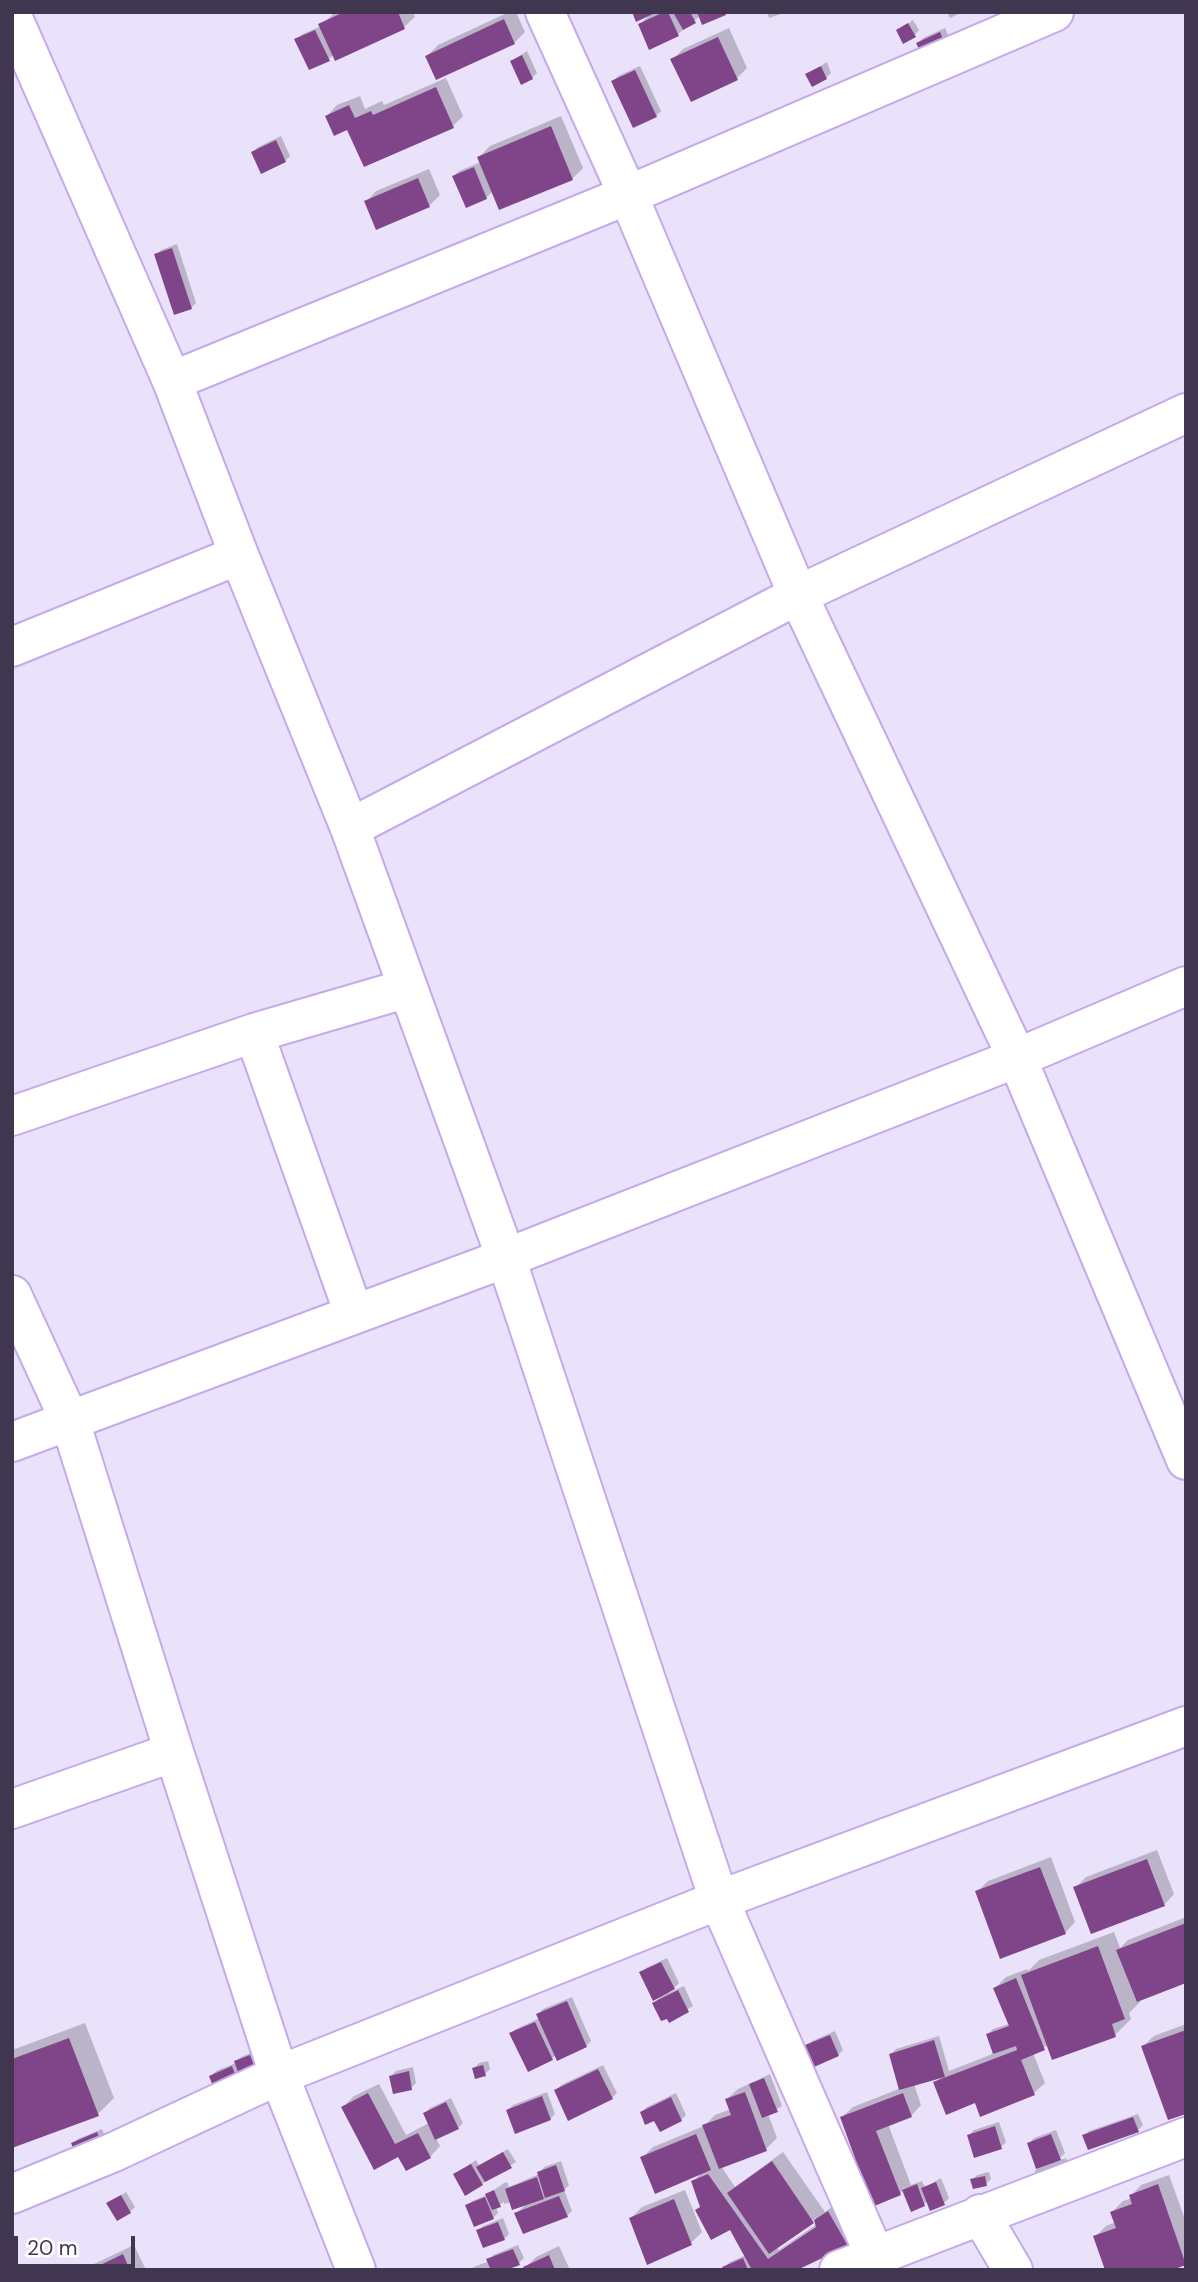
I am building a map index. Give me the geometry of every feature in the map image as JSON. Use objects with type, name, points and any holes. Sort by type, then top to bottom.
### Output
[{"type":"street","points":[[545,12],[628,195],[798,594],[1017,1058],[1186,1460]]},
{"type":"street","points":[[172,381],[628,195],[1054,12]]},
{"type":"street","points":[[12,16],[172,381],[239,555],[350,828],[506,1258],[719,1900],[875,2256]]},
{"type":"street","points":[[350,828],[798,594],[1186,413]]},
{"type":"street","points":[[12,647],[239,555]]},
{"type":"street","points":[[12,1442],[506,1258],[1017,1058],[1186,986]]},
{"type":"street","points":[[12,1116],[254,1033],[408,988]]},
{"type":"street","points":[[254,1033],[355,1314]]},
{"type":"street","points":[[12,1295],[70,1421],[279,2075],[356,2270]]},
{"type":"street","points":[[12,2194],[114,2152],[279,2075],[719,1900],[1186,1726]]},
{"type":"street","points":[[12,1809],[174,1752]]},
{"type":"street","points":[[839,2270],[1186,2137]]},
{"type":"street","points":[[980,2214],[1013,2270]]},
{"type":"building","points":[[344,12],[398,12],[405,29],[335,61],[318,24]]},
{"type":"building","points":[[632,12],[657,12],[636,22]]},
{"type":"building","points":[[668,12],[679,36],[649,50],[638,24]]},
{"type":"building","points":[[673,12],[690,12],[696,23],[683,30]]},
{"type":"building","points":[[697,12],[725,12],[726,15],[702,25]]},
{"type":"building","points":[[504,19],[515,44],[436,80],[425,56]]},
{"type":"building","points":[[908,23],[916,37],[903,44],[896,30]]},
{"type":"building","points":[[315,30],[330,61],[309,70],[294,39]]},
{"type":"building","points":[[940,32],[947,49],[924,59],[916,43]]},
{"type":"building","points":[[718,37],[738,80],[691,102],[670,59]]},
{"type":"building","points":[[522,55],[533,79],[521,85],[510,61]]},
{"type":"building","points":[[821,66],[827,79],[812,87],[805,74]]},
{"type":"building","points":[[635,70],[657,117],[633,128],[611,81]]},
{"type":"building","points":[[436,87],[454,128],[364,167],[347,130],[334,136],[325,116],[349,105],[355,118],[371,111],[373,115]]},
{"type":"building","points":[[551,126],[573,180],[499,210],[477,157]]},
{"type":"building","points":[[276,140],[286,162],[261,174],[251,152]]},
{"type":"building","points":[[474,167],[487,199],[466,208],[452,176]]},
{"type":"building","points":[[418,178],[430,207],[376,230],[364,201]]},
{"type":"building","points":[[172,248],[192,309],[174,315],[154,254]]},
{"type":"building","points":[[1147,1859],[1165,1906],[1091,1934],[1073,1887]]},
{"type":"building","points":[[1040,1867],[1066,1934],[1000,1959],[975,1891]]},
{"type":"building","points":[[1186,1923],[1186,1983],[1137,2002],[1116,1950]]},
{"type":"building","points":[[1098,1946],[1125,2019],[1112,2024],[1116,2037],[1052,2060],[1021,1975]]},
{"type":"building","points":[[661,1962],[675,1989],[653,2001],[639,1972]]},
{"type":"building","points":[[1016,1978],[1045,2050],[1021,2060],[1035,2095],[980,2117],[975,2103],[946,2115],[933,2082],[1017,2050],[1016,2046],[993,2054],[986,2034],[1009,2026],[993,1988]]},
{"type":"building","points":[[678,1990],[689,2012],[669,2023],[667,2019],[661,2021],[652,2003]]},
{"type":"building","points":[[567,2001],[587,2047],[557,2061],[536,2014]]},
{"type":"building","points":[[535,2022],[553,2060],[528,2072],[509,2033]]},
{"type":"building","points":[[1186,2030],[1186,2114],[1168,2120],[1141,2046]]},
{"type":"building","points":[[830,2035],[839,2056],[814,2067],[805,2045]]},
{"type":"building","points":[[69,2038],[99,2116],[12,2148],[12,2059]]},
{"type":"building","points":[[934,2040],[945,2077],[899,2090],[889,2054]]},
{"type":"building","points":[[250,2055],[261,2080],[243,2086],[234,2061]]},
{"type":"building","points":[[483,2065],[486,2076],[475,2079],[472,2068]]},
{"type":"building","points":[[232,2066],[240,2087],[217,2097],[209,2076]]},
{"type":"building","points":[[598,2069],[613,2099],[568,2121],[554,2090]]},
{"type":"building","points":[[409,2071],[412,2090],[393,2094],[389,2076]]},
{"type":"building","points":[[764,2078],[778,2112],[762,2118],[749,2084]]},
{"type":"building","points":[[745,2092],[767,2151],[719,2169],[702,2125],[731,2115],[725,2099]]},
{"type":"building","points":[[368,2093],[395,2144],[418,2133],[431,2158],[406,2171],[398,2157],[374,2170],[341,2107]]},
{"type":"building","points":[[903,2093],[912,2117],[876,2131],[901,2195],[872,2207],[850,2160],[855,2158],[840,2117]]},
{"type":"building","points":[[542,2096],[551,2120],[515,2134],[506,2110]]},
{"type":"building","points":[[671,2097],[682,2121],[660,2132],[654,2121],[645,2125],[640,2112]]},
{"type":"building","points":[[446,2102],[459,2129],[435,2140],[423,2113]]},
{"type":"building","points":[[1133,2117],[1139,2132],[1088,2150],[1082,2135]]},
{"type":"building","points":[[995,2126],[1002,2149],[974,2158],[967,2135]]},
{"type":"building","points":[[97,2132],[105,2152],[79,2163],[71,2143]]},
{"type":"building","points":[[696,2134],[711,2170],[655,2194],[640,2157]]},
{"type":"building","points":[[1051,2134],[1061,2160],[1036,2169],[1027,2143]]},
{"type":"building","points":[[503,2152],[512,2168],[485,2182],[476,2167]]},
{"type":"building","points":[[772,2161],[814,2223],[769,2254],[727,2193]]},
{"type":"building","points":[[471,2164],[483,2185],[465,2196],[453,2174]]},
{"type":"building","points":[[556,2165],[565,2191],[545,2198],[537,2172]]},
{"type":"building","points":[[708,2174],[768,2259],[816,2227],[814,2220],[828,2211],[848,2246],[797,2270],[752,2270],[730,2230],[711,2240],[695,2210],[700,2207],[691,2181]]},
{"type":"building","points":[[985,2176],[987,2186],[973,2189],[970,2179]]},
{"type":"building","points":[[537,2177],[544,2199],[512,2210],[505,2189]]},
{"type":"building","points":[[936,2182],[945,2205],[930,2211],[921,2188]]},
{"type":"building","points":[[917,2184],[925,2206],[911,2212],[902,2190]]},
{"type":"building","points":[[1158,2184],[1186,2265],[1172,2270],[1105,2270],[1093,2236],[1116,2228],[1110,2212],[1132,2204],[1129,2195]]},
{"type":"building","points":[[494,2190],[501,2207],[492,2210],[485,2194]]},
{"type":"building","points":[[121,2195],[131,2213],[117,2221],[106,2203]]},
{"type":"building","points":[[559,2196],[568,2217],[523,2234],[514,2213]]},
{"type":"building","points":[[485,2197],[494,2219],[474,2227],[465,2205]]},
{"type":"building","points":[[674,2199],[692,2245],[647,2265],[629,2218]]},
{"type":"building","points":[[498,2222],[505,2240],[483,2248],[476,2230]]},
{"type":"building","points":[[513,2249],[520,2265],[506,2270],[491,2270],[486,2259]]},
{"type":"building","points":[[123,2254],[130,2270],[90,2270]]},
{"type":"building","points":[[549,2255],[555,2270],[524,2270],[523,2267]]},
{"type":"building","points":[[743,2258],[748,2270],[724,2270],[722,2267]]}]
